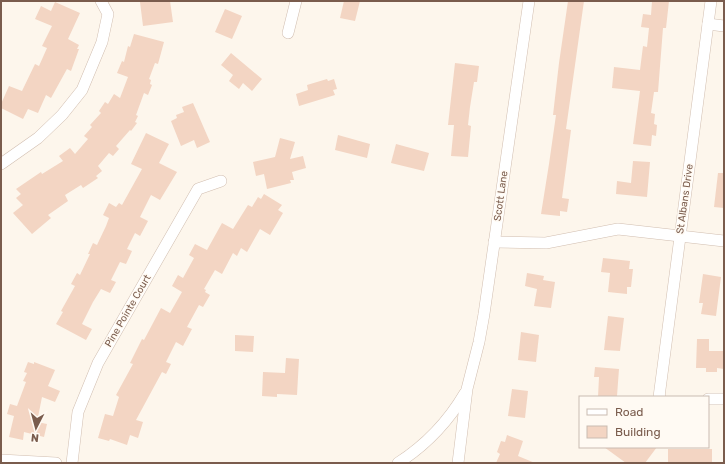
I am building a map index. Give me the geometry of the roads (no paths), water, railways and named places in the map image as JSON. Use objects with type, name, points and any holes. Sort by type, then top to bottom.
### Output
[{"type":"street","points":[[1,164],[38,138],[62,115],[82,90],[102,42],[108,14],[101,1]]},
{"type":"street","points":[[288,33],[296,1]]},
{"type":"street","name":"Scott Lane","points":[[458,463],[467,390],[479,342],[529,1]]},
{"type":"street","name":"St Albans Drive","points":[[660,396],[711,1]]},
{"type":"street","points":[[708,24],[724,26]]},
{"type":"street","name":"Pine Pointe Court","points":[[72,463],[78,412],[98,363],[198,189],[221,181]]},
{"type":"street","points":[[494,242],[546,243],[618,229],[724,241]]},
{"type":"street","name":"Scott Lane","points":[[398,463],[417,450],[438,430],[456,408],[467,390]]},
{"type":"street","points":[[709,399],[724,399]]},
{"type":"street","points":[[1,460],[56,463]]}]
